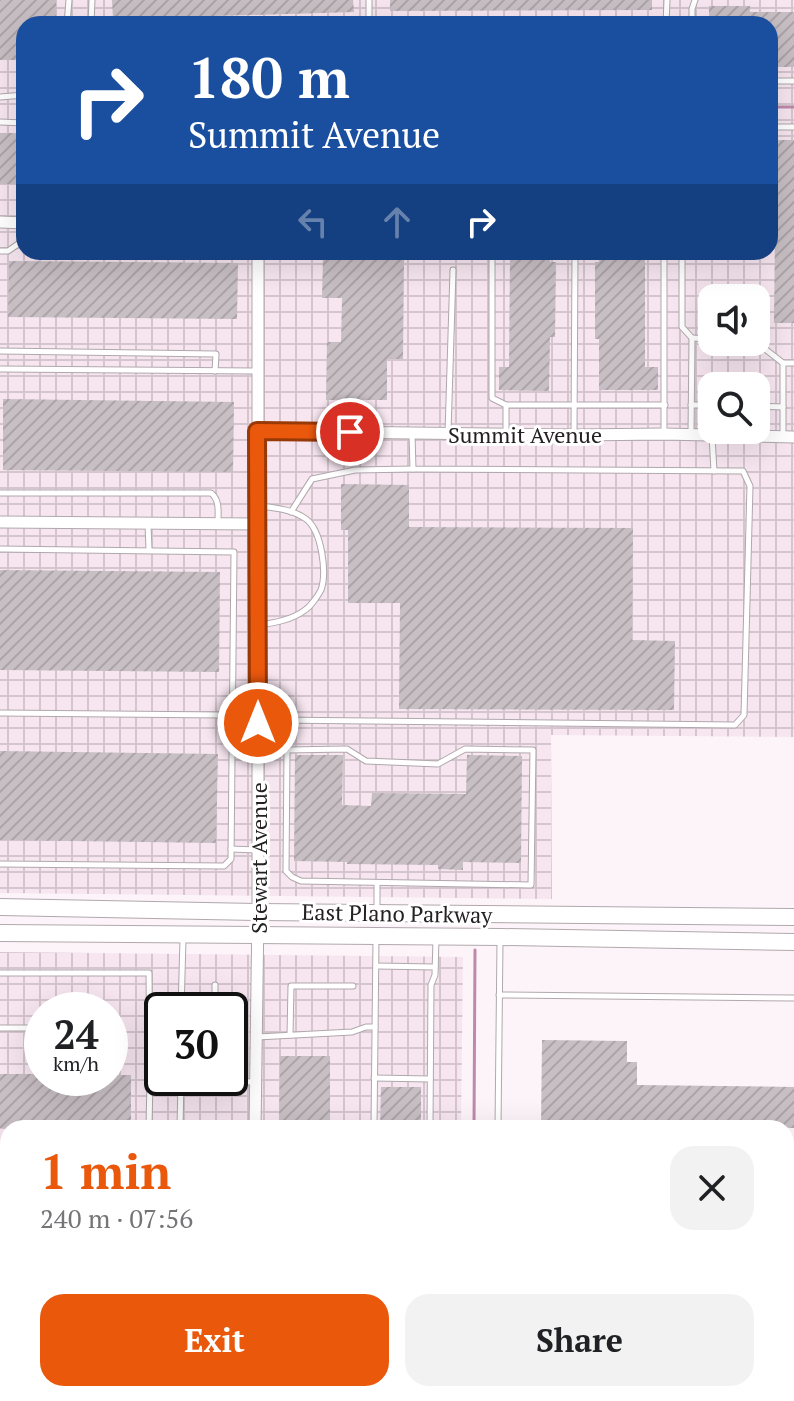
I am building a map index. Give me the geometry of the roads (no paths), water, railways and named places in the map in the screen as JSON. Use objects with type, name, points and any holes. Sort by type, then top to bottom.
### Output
[{"type":"main road","name":"East Plano Parkway","points":[[0,907],[794,917]]},
{"type":"main road","points":[[376,937],[377,912]]},
{"type":"main road","points":[[436,913],[436,937]]},
{"type":"main road","points":[[501,914],[501,937]]},
{"type":"main road","name":"East Plano Parkway","points":[[0,933],[794,942]]},
{"type":"street","name":"Stewart Avenue","points":[[255,1120],[258,260]]},
{"type":"street","name":"Summit Avenue","points":[[257,431],[698,434]]},
{"type":"street","points":[[0,522],[257,524]]},
{"type":"lane","points":[[492,260],[492,398],[506,405],[665,405]]},
{"type":"lane","points":[[574,435],[575,260]]},
{"type":"lane","points":[[664,260],[664,434]]},
{"type":"lane","points":[[682,260],[682,327],[692,338],[691,434]]},
{"type":"lane","points":[[448,434],[453,270]]},
{"type":"lane","points":[[692,338],[698,338]]},
{"type":"lane","points":[[0,351],[216,354],[215,371]]},
{"type":"lane","points":[[770,353],[783,363],[794,363]]},
{"type":"lane","points":[[783,363],[783,407],[788,437]]},
{"type":"lane","points":[[0,369],[257,371]]},
{"type":"lane","points":[[506,405],[506,434]]},
{"type":"lane","points":[[691,405],[698,405]]},
{"type":"lane","points":[[770,407],[783,407]]},
{"type":"lane","points":[[412,433],[413,469]]},
{"type":"lane","points":[[712,444],[714,471]]},
{"type":"lane","points":[[0,713],[223,715],[241,726],[274,720],[735,725],[744,715],[750,486],[743,471],[355,470],[312,479],[291,512]]},
{"type":"lane","points":[[0,493],[211,493],[218,502],[218,524]]},
{"type":"lane","points":[[257,506],[287,510],[308,520],[320,540],[323,565],[321,590],[306,610],[280,622],[257,625]]},
{"type":"lane","points":[[148,523],[149,551]]},
{"type":"lane","points":[[0,549],[234,552],[231,859],[224,866],[0,864]]},
{"type":"lane","points":[[258,747],[347,749],[366,761],[438,764],[465,749],[533,750],[531,885],[301,881],[292,877],[286,871],[287,750]]},
{"type":"lane","points":[[231,849],[258,850]]},
{"type":"lane","points":[[377,883],[377,912]]},
{"type":"lane","points":[[181,992],[183,936]]},
{"type":"lane","points":[[374,1120],[376,937]]},
{"type":"lane","points":[[430,1120],[431,985],[436,937]]},
{"type":"lane","points":[[498,1120],[501,937]]},
{"type":"lane","points":[[376,966],[435,967]]},
{"type":"lane","points":[[0,973],[149,973],[149,992]]},
{"type":"lane","points":[[215,985],[215,992]]},
{"type":"lane","points":[[290,1035],[291,986],[353,986]]},
{"type":"lane","points":[[499,995],[794,998]]},
{"type":"lane","points":[[256,1037],[352,1032],[375,1027]]},
{"type":"lane","points":[[0,1028],[24,1028]]},
{"type":"lane","points":[[374,1078],[430,1079]]},
{"type":"lane","points":[[248,1082],[256,1082]]},
{"type":"lane","points":[[149,1120],[150,1096]]},
{"type":"lane","points":[[180,1120],[181,1096]]},
{"type":"waterway","points":[[778,107],[794,107]]},
{"type":"waterway","points":[[474,1120],[475,950]]}]
